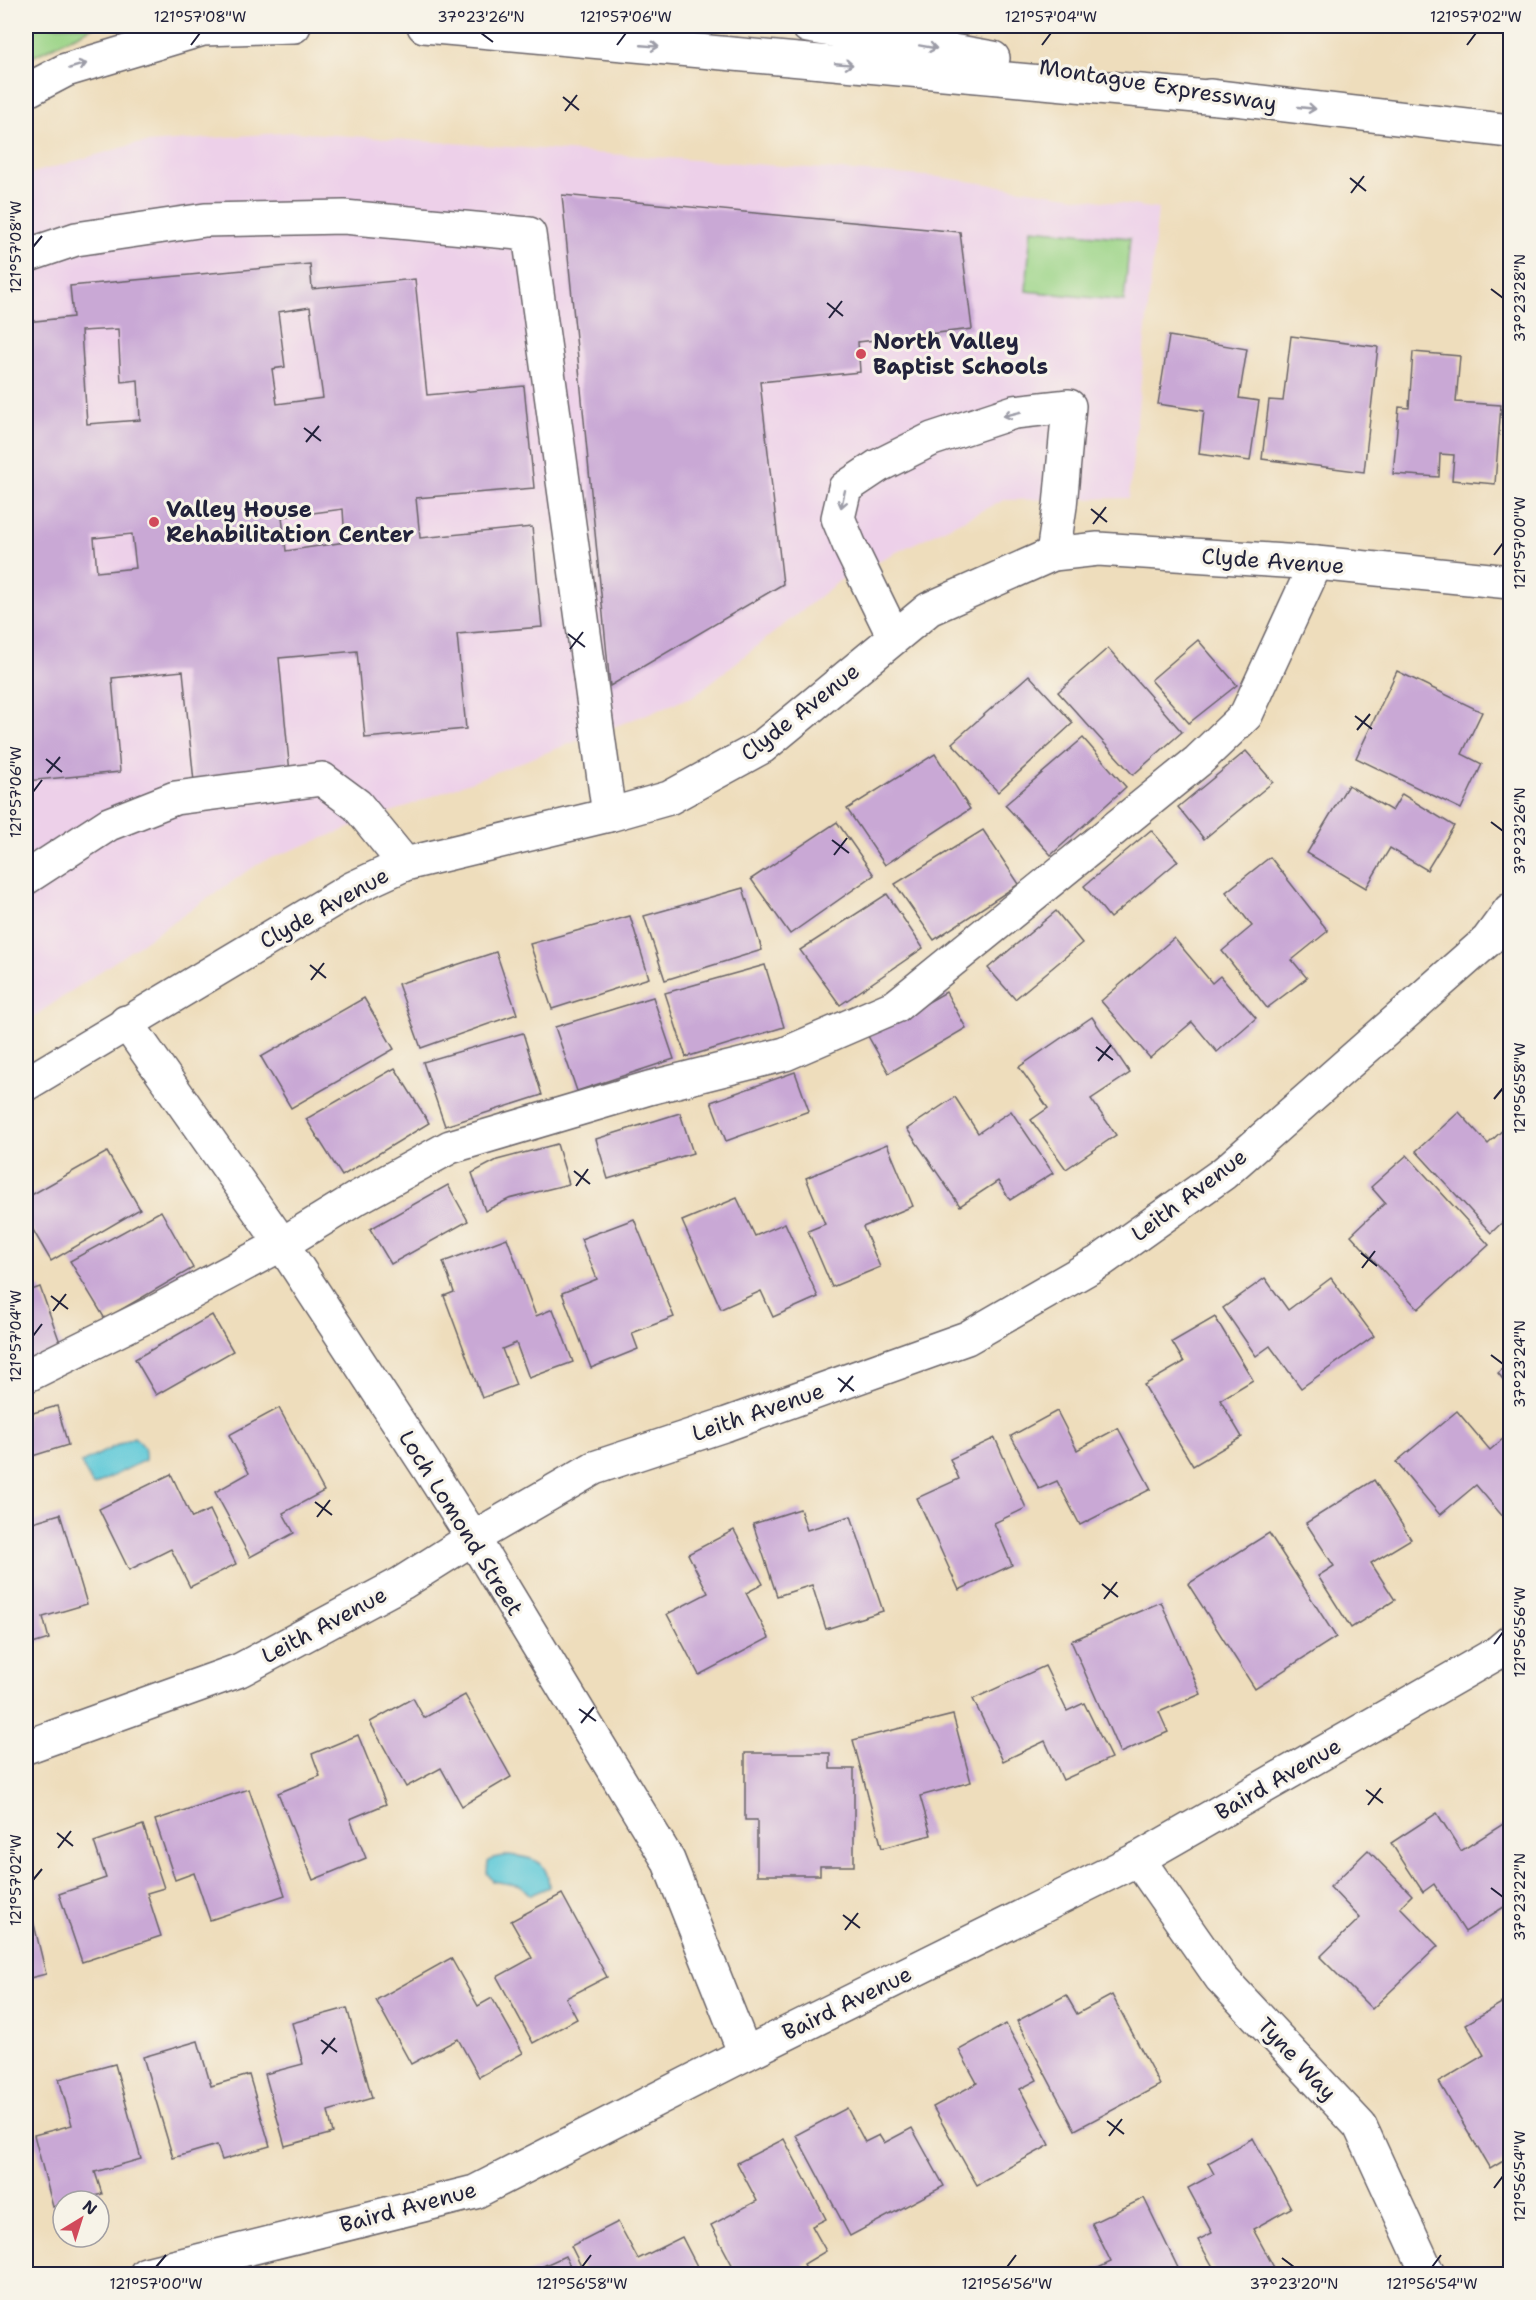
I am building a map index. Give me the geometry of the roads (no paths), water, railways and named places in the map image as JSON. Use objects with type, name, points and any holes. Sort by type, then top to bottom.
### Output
[{"type":"main road","points":[[26,92],[66,70],[203,29],[294,26]]},
{"type":"main road","points":[[424,26],[1229,99]]},
{"type":"main road","name":"Montague Expressway","points":[[808,26],[1229,99],[1510,131]]},
{"type":"main road","points":[[26,256],[76,239],[205,220],[344,217],[529,234],[609,815]]},
{"type":"main road","points":[[894,637],[850,549],[838,518],[845,488],[878,466],[932,439],[1014,412],[1069,406],[1060,506],[1053,554]]},
{"type":"main road","name":"Clyde Avenue","points":[[26,1084],[353,888],[405,864],[609,815],[669,798],[762,747],[929,609],[1053,554],[1098,549],[1316,563],[1510,582]]},
{"type":"main road","points":[[26,1376],[157,1311],[282,1244],[357,1198],[450,1147],[649,1088],[785,1054],[896,1006],[1198,761],[1246,715],[1316,563]]},
{"type":"main road","points":[[26,878],[109,824],[176,798],[322,779],[357,805],[405,864]]},
{"type":"main road","name":"Leith Avenue","points":[[26,1747],[240,1670],[402,1583],[473,1538],[594,1468],[728,1424],[967,1338],[1099,1262],[1224,1173],[1488,940],[1510,910]]},
{"type":"main road","name":"Loch Lomond Street","points":[[126,1022],[282,1244],[473,1538],[668,1860],[745,2054]]},
{"type":"main road","name":"Baird Avenue","points":[[146,2274],[476,2192],[745,2054],[1138,1859],[1497,1653],[1510,1642]]},
{"type":"main road","name":"Tyne Way","points":[[1138,1859],[1221,1978],[1360,2126],[1428,2274]]},
{"type":"water","points":[[134,1437],[143,1447],[145,1460],[93,1486],[81,1463]]},
{"type":"water","points":[[509,1855],[526,1857],[538,1862],[546,1871],[549,1887],[530,1895],[521,1886],[493,1881],[487,1873],[488,1862],[494,1858]]},
{"type":"place","name":"North Valley Baptist Schools","points":[[861,354]]},
{"type":"place","name":"Valley House Rehabilitation Center","points":[[154,522]]}]
